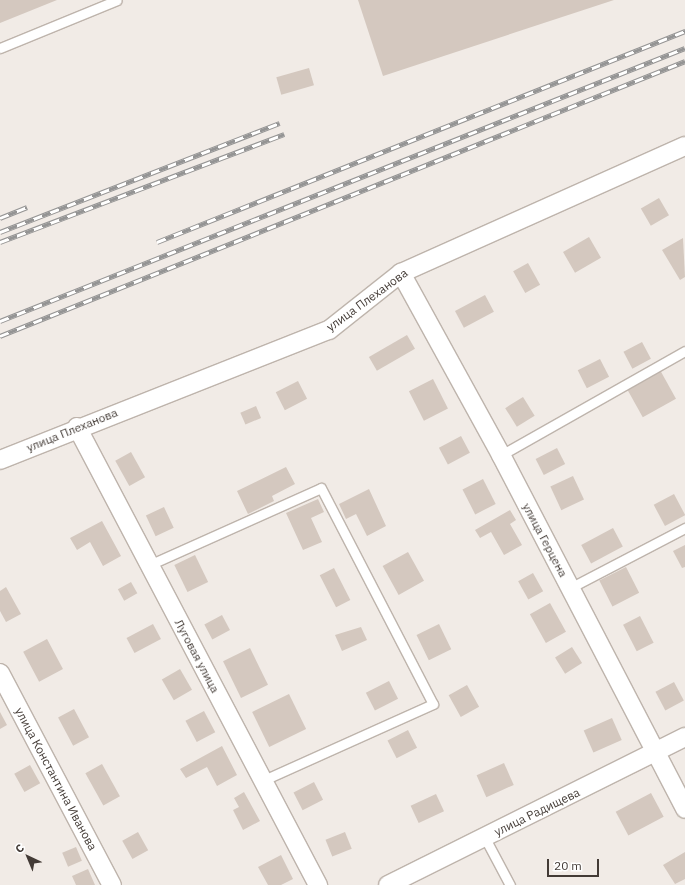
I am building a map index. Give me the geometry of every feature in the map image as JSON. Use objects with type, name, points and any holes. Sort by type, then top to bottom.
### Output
[{"type":"street","name":"улица Плеханова","points":[[0,460],[77,426],[328,330],[401,273],[684,149]]},
{"type":"street","name":"улица Герцена","points":[[401,273],[501,455],[685,809]]},
{"type":"street","name":"Луговая улица","points":[[77,426],[148,565],[264,780],[318,885]]},
{"type":"street","name":"улица Константина Иванова","points":[[0,673],[112,885]]},
{"type":"street","name":"улица Радищева","points":[[388,885],[656,753],[685,737]]},
{"type":"lane","points":[[0,48],[117,0]]},
{"type":"lane","points":[[501,455],[685,351]]},
{"type":"lane","points":[[148,565],[321,488],[433,704],[264,780]]},
{"type":"lane","points":[[570,588],[685,528]]},
{"type":"lane","points":[[485,838],[510,885]]},
{"type":"building","points":[[0,0],[57,0],[0,23]]},
{"type":"building","points":[[358,0],[614,0],[383,76]]},
{"type":"building","points":[[309,68],[314,85],[281,95],[276,77]]},
{"type":"building","points":[[659,198],[669,215],[651,226],[641,208]]},
{"type":"building","points":[[589,237],[601,258],[575,273],[563,252]]},
{"type":"building","points":[[683,238],[685,277],[680,280],[662,250]]},
{"type":"building","points":[[528,263],[540,285],[525,293],[513,271]]},
{"type":"building","points":[[485,295],[494,312],[464,328],[455,311]]},
{"type":"building","points":[[407,335],[415,349],[377,371],[369,357]]},
{"type":"building","points":[[642,342],[651,359],[632,369],[623,352]]},
{"type":"building","points":[[600,359],[609,377],[587,388],[578,370]]},
{"type":"building","points":[[660,370],[676,399],[643,417],[627,388]]},
{"type":"building","points":[[433,379],[448,408],[424,421],[409,391]]},
{"type":"building","points":[[298,381],[307,399],[285,410],[276,392]]},
{"type":"building","points":[[523,397],[535,416],[517,427],[505,408]]},
{"type":"building","points":[[256,406],[261,418],[245,425],[240,413]]},
{"type":"building","points":[[461,436],[470,453],[448,465],[439,448]]},
{"type":"building","points":[[557,448],[565,464],[544,475],[536,459]]},
{"type":"building","points":[[131,452],[145,477],[129,486],[115,461]]},
{"type":"building","points":[[286,467],[295,484],[272,496],[274,501],[248,514],[237,491]]},
{"type":"building","points":[[573,476],[584,500],[561,510],[550,487]]},
{"type":"building","points":[[483,479],[496,504],[475,514],[463,489]]},
{"type":"building","points":[[369,489],[386,526],[367,536],[356,514],[346,519],[339,504]]},
{"type":"building","points":[[674,494],[685,515],[665,526],[654,505]]},
{"type":"building","points":[[318,499],[324,512],[311,518],[322,542],[303,550],[286,513]]},
{"type":"building","points":[[164,507],[174,528],[156,536],[146,515]]},
{"type":"building","points":[[510,510],[516,520],[510,524],[522,545],[504,555],[491,532],[480,538],[475,530]]},
{"type":"building","points":[[102,521],[121,556],[103,566],[90,542],[77,550],[70,538]]},
{"type":"building","points":[[613,528],[623,547],[591,563],[581,545]]},
{"type":"building","points":[[685,545],[685,567],[682,568],[673,551]]},
{"type":"building","points":[[408,552],[424,581],[399,595],[383,566]]},
{"type":"building","points":[[195,555],[208,582],[187,592],[174,565]]},
{"type":"building","points":[[626,567],[639,593],[612,606],[599,581]]},
{"type":"building","points":[[334,568],[350,600],[336,607],[320,575]]},
{"type":"building","points":[[533,573],[543,591],[528,600],[518,581]]},
{"type":"building","points":[[131,582],[137,593],[124,601],[118,589]]},
{"type":"building","points":[[6,587],[21,614],[6,622],[0,611],[0,591]]},
{"type":"building","points":[[550,603],[566,632],[546,643],[530,614]]},
{"type":"building","points":[[222,615],[230,630],[212,639],[204,624]]},
{"type":"building","points":[[640,616],[654,643],[637,651],[623,625]]},
{"type":"building","points":[[153,624],[161,639],[134,653],[127,638]]},
{"type":"building","points":[[439,624],[451,649],[429,660],[417,635]]},
{"type":"building","points":[[361,627],[367,640],[342,651],[335,635]]},
{"type":"building","points":[[47,639],[63,669],[39,682],[23,652]]},
{"type":"building","points":[[572,647],[582,663],[565,674],[555,658]]},
{"type":"building","points":[[250,648],[268,685],[241,698],[223,661]]},
{"type":"building","points":[[180,669],[192,690],[174,700],[162,680]]},
{"type":"building","points":[[389,681],[398,699],[375,711],[366,693]]},
{"type":"building","points":[[674,682],[684,701],[665,710],[655,692]]},
{"type":"building","points":[[467,685],[479,707],[461,717],[449,695]]},
{"type":"building","points":[[289,694],[306,729],[269,747],[252,712]]},
{"type":"building","points":[[74,709],[89,737],[73,746],[58,717]]},
{"type":"building","points":[[204,711],[215,732],[197,742],[185,721]]},
{"type":"building","points":[[0,712],[7,725],[0,729]]},
{"type":"building","points":[[612,718],[622,740],[593,753],[584,731]]},
{"type":"building","points":[[408,730],[417,748],[397,758],[388,740]]},
{"type":"building","points":[[222,746],[237,775],[217,786],[207,767],[186,778],[180,769]]},
{"type":"building","points":[[504,763],[514,785],[486,797],[477,775]]},
{"type":"building","points":[[102,764],[120,796],[103,806],[85,773]]},
{"type":"building","points":[[30,765],[40,783],[24,792],[14,774]]},
{"type":"building","points":[[314,782],[323,800],[303,810],[294,792]]},
{"type":"building","points":[[244,792],[260,821],[243,830],[233,810],[239,807],[234,798]]},
{"type":"building","points":[[651,793],[664,817],[628,836],[616,812]]},
{"type":"building","points":[[436,794],[444,811],[419,823],[411,806]]},
{"type":"building","points":[[138,832],[148,850],[132,859],[122,841]]},
{"type":"building","points":[[345,832],[352,849],[332,857],[326,840]]},
{"type":"building","points":[[76,847],[82,861],[68,867],[62,853]]},
{"type":"building","points":[[685,852],[685,879],[675,884],[663,865]]},
{"type":"building","points":[[281,855],[293,879],[281,885],[268,885],[258,867]]},
{"type":"building","points":[[88,869],[95,885],[76,885],[72,876]]},
{"type":"railway","points":[[157,242],[685,31]]},
{"type":"railway","points":[[0,321],[685,48]]},
{"type":"railway","points":[[0,336],[685,61]]},
{"type":"railway","points":[[0,232],[280,123]]},
{"type":"railway","points":[[0,242],[284,134]]},
{"type":"railway","points":[[0,218],[27,207]]}]
